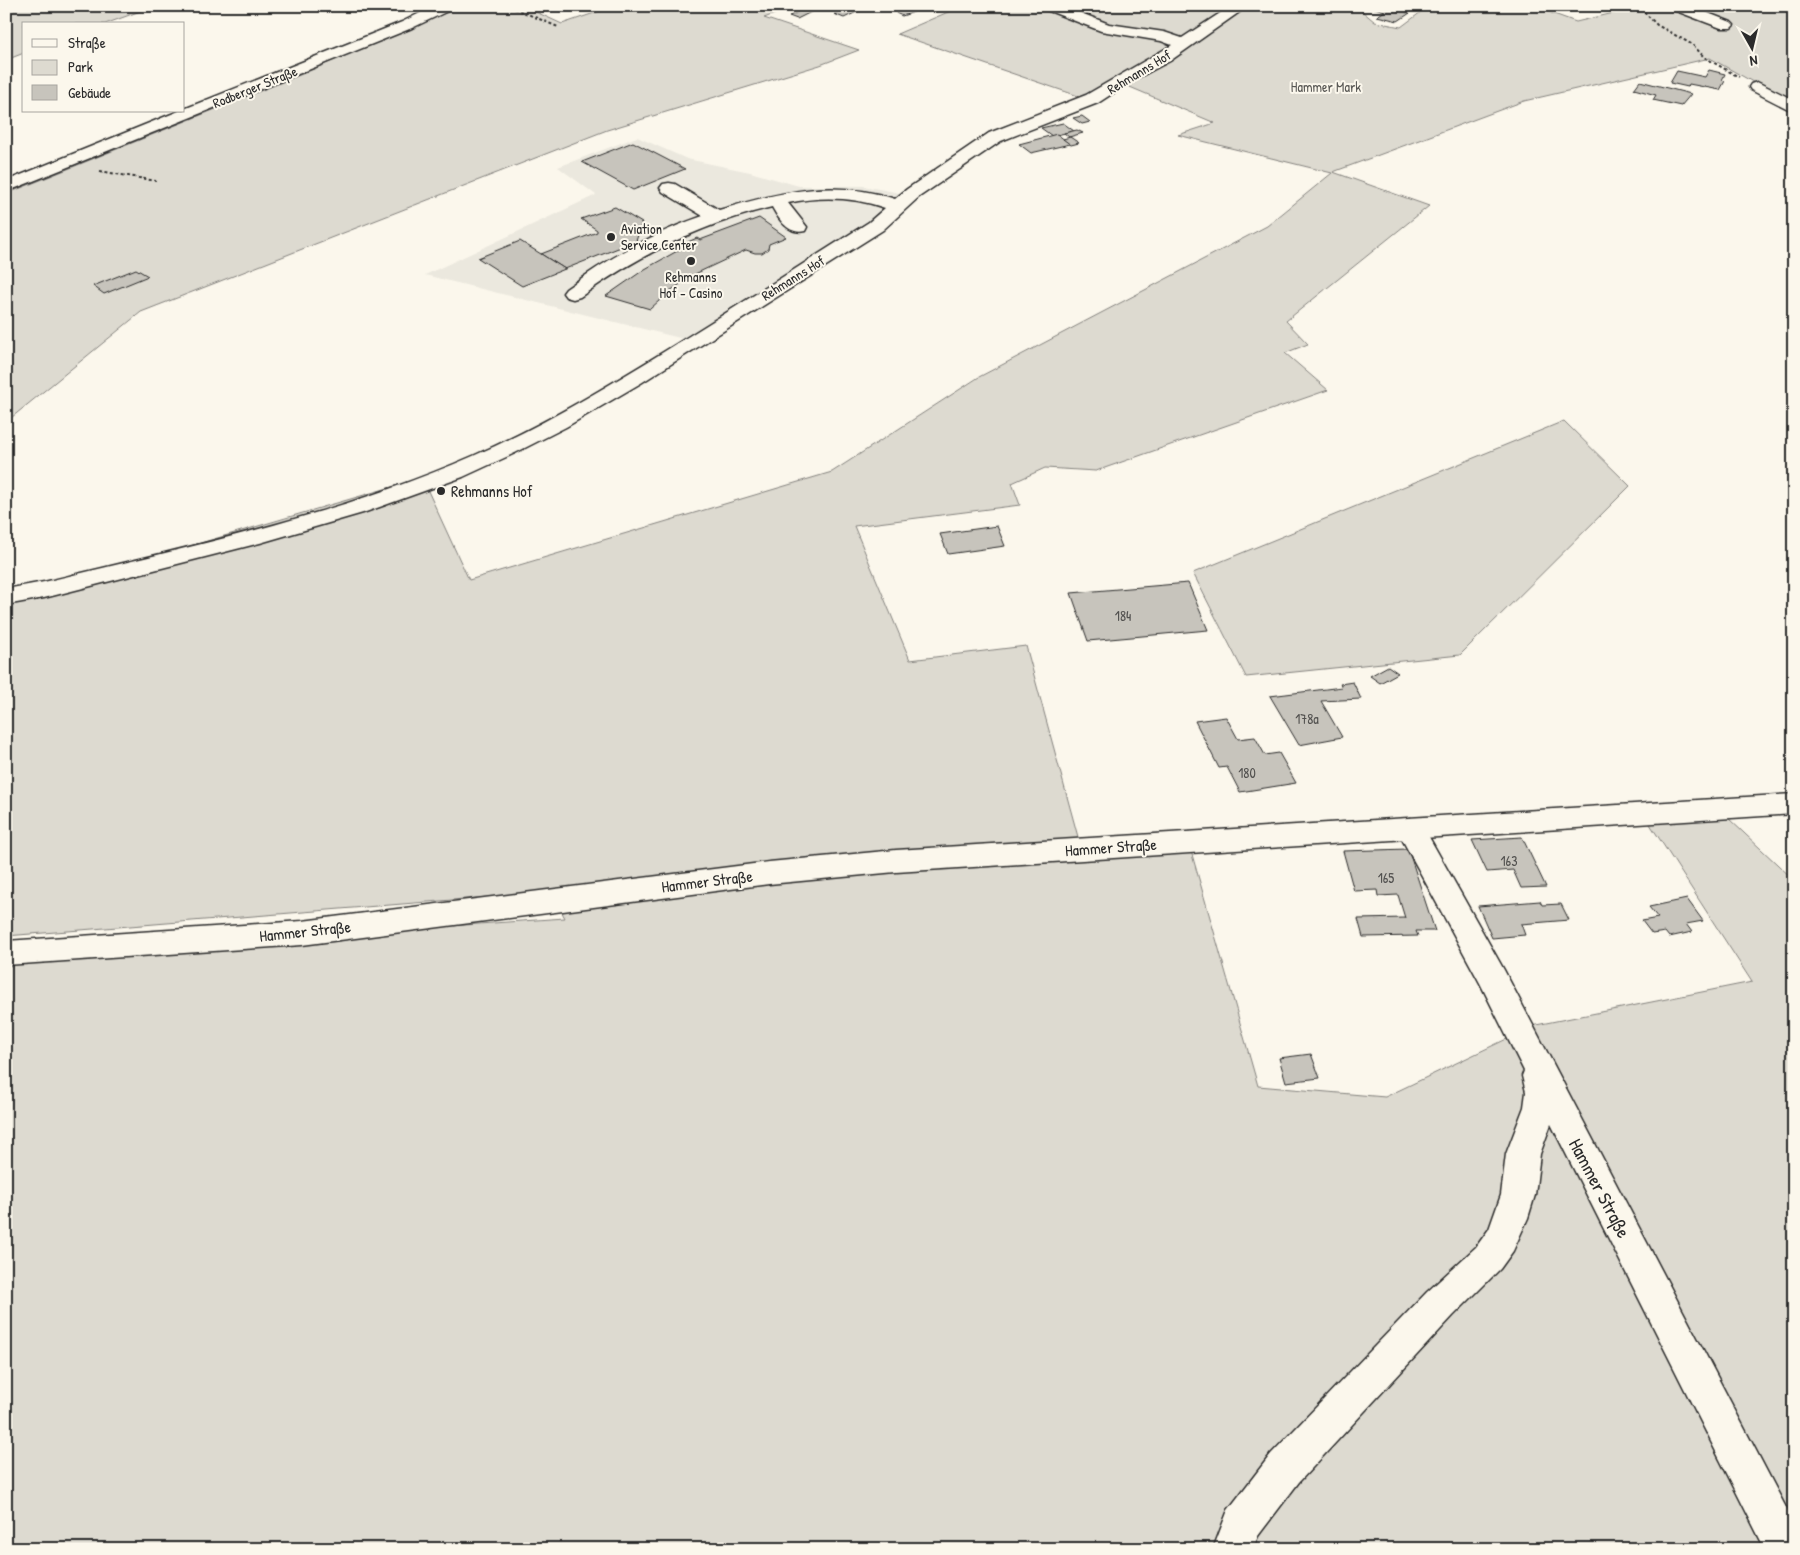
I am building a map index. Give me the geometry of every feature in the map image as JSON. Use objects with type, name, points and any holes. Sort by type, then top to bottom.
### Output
[{"type":"street","name":"Rodberger Straße","points":[[6,188],[406,25],[447,6]]},
{"type":"street","points":[[1049,6],[1106,28],[1164,37],[1183,44]]},
{"type":"street","name":"Rehmanns Hof","points":[[6,597],[283,529],[347,511],[456,472],[523,440],[614,390],[876,226],[913,193],[995,137],[1092,99],[1124,78],[1164,58],[1241,6]]},
{"type":"street","points":[[1676,6],[1726,25]]},
{"type":"street","points":[[1757,87],[1794,107]]},
{"type":"street","points":[[669,188],[716,216]]},
{"type":"street","points":[[573,293],[595,276],[646,247],[716,216],[777,200],[809,194],[838,192],[861,195],[898,207]]},
{"type":"street","points":[[777,200],[785,214],[798,227]]},
{"type":"street","name":"Hammer Straße","points":[[6,953],[302,933],[770,873],[896,861],[1794,804]]},
{"type":"street","name":"Hammer Straße","points":[[1410,828],[1493,980],[1786,1549]]},
{"type":"street","points":[[1233,1549],[1242,1524],[1285,1468],[1440,1304],[1488,1258],[1501,1240],[1511,1218],[1518,1195],[1523,1154],[1540,1107],[1542,1092],[1534,1062]]},
{"type":"path","points":[[509,6],[541,22],[558,27]]},
{"type":"path","points":[[1647,6],[1645,13],[1657,25],[1693,45],[1704,57],[1757,87]]},
{"type":"path","points":[[71,161],[109,174],[156,181]]},
{"type":"shaded area","points":[[637,137],[687,159],[750,172],[799,186],[863,186],[905,194],[889,210],[688,340],[425,275],[596,195],[558,167]]},
{"type":"green space","points":[[6,6],[154,6],[110,22],[22,22],[22,54],[6,60]]},
{"type":"green space","points":[[457,6],[523,6],[562,24],[615,6],[796,6],[764,18],[859,50],[820,65],[607,130],[141,312],[6,422],[6,194],[307,72]]},
{"type":"green space","name":"Hammer Mark","points":[[962,6],[1356,6],[1375,22],[1401,27],[1425,9],[1418,6],[1532,6],[1576,22],[1643,6],[1681,6],[1709,17],[1720,6],[1794,6],[1794,105],[1710,58],[1524,101],[1333,172],[1429,206],[1286,321],[1308,344],[1285,353],[1328,390],[1096,471],[1045,468],[1012,483],[1020,505],[854,526],[910,660],[1026,646],[1084,859],[1191,851],[1258,1086],[1385,1097],[1515,1035],[1547,1124],[1526,1027],[1752,982],[1648,821],[1728,818],[1794,880],[1794,1549],[6,1549],[6,957],[565,918],[551,892],[6,936],[6,600],[422,478],[469,580],[832,472],[979,377],[1267,226],[1332,173],[1178,135],[1215,123],[1118,82],[1087,99],[897,34]]},
{"type":"green space","points":[[1564,421],[1630,486],[1460,655],[1246,677],[1193,573]]},
{"type":"building","points":[[851,6],[863,9],[844,18],[834,14]]},
{"type":"building","points":[[1399,6],[1395,9],[1410,13],[1398,21],[1377,16],[1385,11],[1371,7]]},
{"type":"building","points":[[1574,6],[1592,6],[1596,8],[1584,11]]},
{"type":"building","points":[[807,8],[815,10],[797,19],[789,16]]},
{"type":"building","points":[[908,9],[914,12],[902,16],[896,13]]},
{"type":"building","points":[[1709,70],[1725,74],[1722,80],[1725,81],[1720,90],[1689,84],[1688,87],[1670,83],[1677,71],[1705,77]]},
{"type":"building","points":[[1640,81],[1691,94],[1681,106],[1653,100],[1656,95],[1634,89]]},
{"type":"building","points":[[1082,116],[1090,122],[1082,124],[1073,118]]},
{"type":"building","points":[[1063,123],[1074,131],[1052,136],[1041,128]]},
{"type":"building","points":[[1077,130],[1083,133],[1069,137],[1064,133]]},
{"type":"building","points":[[1057,134],[1070,144],[1031,153],[1019,144]]},
{"type":"building","points":[[1070,137],[1079,143],[1071,145],[1063,139]]},
{"type":"building","points":[[633,142],[685,169],[633,190],[582,162]]},
{"type":"building","name":"Aviation Service Center","points":[[615,207],[642,223],[636,241],[565,269],[541,254],[597,232],[597,230],[581,219]]},
{"type":"building","name":"Rehmanns Hof - Casino","points":[[759,218],[786,237],[769,244],[768,249],[762,253],[746,250],[697,273],[670,291],[650,309],[606,296],[645,269],[679,250],[676,247],[697,238],[700,240]]},
{"type":"building","points":[[520,241],[565,269],[522,286],[478,258]]},
{"type":"building","points":[[136,269],[148,276],[104,294],[93,286]]},
{"type":"building","points":[[997,526],[1005,546],[948,554],[940,534]]},
{"type":"building","points":[[1188,583],[1208,630],[1088,641],[1071,593]]},
{"type":"building","points":[[1388,666],[1398,673],[1380,683],[1370,676]]},
{"type":"building","points":[[1353,682],[1361,699],[1321,701],[1342,737],[1299,745],[1270,696],[1342,687],[1340,684]]},
{"type":"building","points":[[1226,717],[1238,739],[1255,737],[1265,755],[1279,753],[1296,783],[1240,792],[1227,767],[1219,768],[1195,721]]},
{"type":"building","points":[[1522,837],[1546,887],[1521,888],[1513,870],[1487,872],[1472,840]]},
{"type":"building","points":[[1408,849],[1435,931],[1416,931],[1418,936],[1363,937],[1358,919],[1405,918],[1398,895],[1378,896],[1377,890],[1354,891],[1343,851]]},
{"type":"building","points":[[1687,899],[1703,921],[1686,924],[1692,932],[1669,937],[1665,932],[1652,934],[1642,921],[1658,918],[1649,907]]},
{"type":"building","points":[[1540,901],[1542,905],[1561,904],[1569,920],[1521,924],[1525,935],[1492,938],[1478,906]]},
{"type":"building","points":[[1311,1054],[1320,1078],[1286,1082],[1279,1058]]},
{"type":"place","name":"Aviation Service Center","points":[[611,237]]},
{"type":"place","name":"Rehmanns Hof - Casino","points":[[691,261]]},
{"type":"place","name":"Rehmanns Hof","points":[[441,491]]}]
